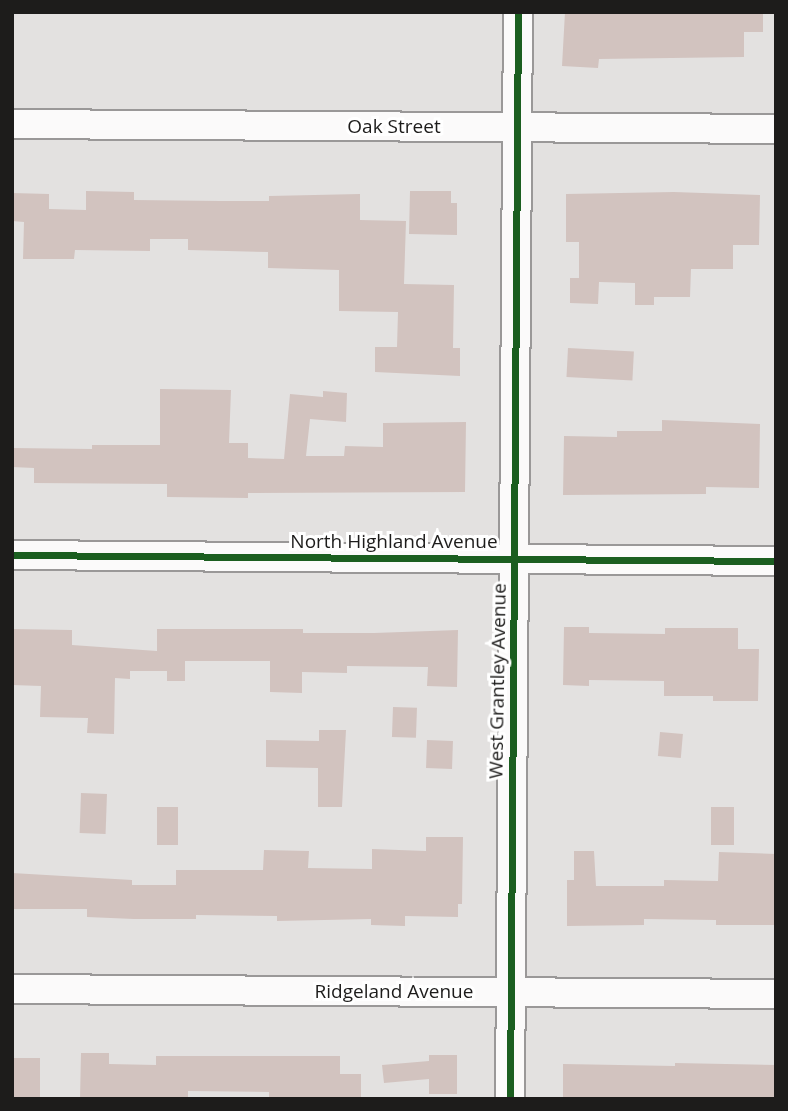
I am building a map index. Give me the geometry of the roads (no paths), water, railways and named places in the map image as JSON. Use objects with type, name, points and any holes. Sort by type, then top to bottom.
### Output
[{"type":"street","name":"West Grantley Avenue","points":[[510,1099],[518,12]]},
{"type":"street","name":"Oak Street","points":[[12,124],[776,129]]},
{"type":"street","name":"North Highland Avenue","points":[[12,555],[776,561]]},
{"type":"street","name":"Ridgeland Avenue","points":[[12,989],[776,994]]}]
